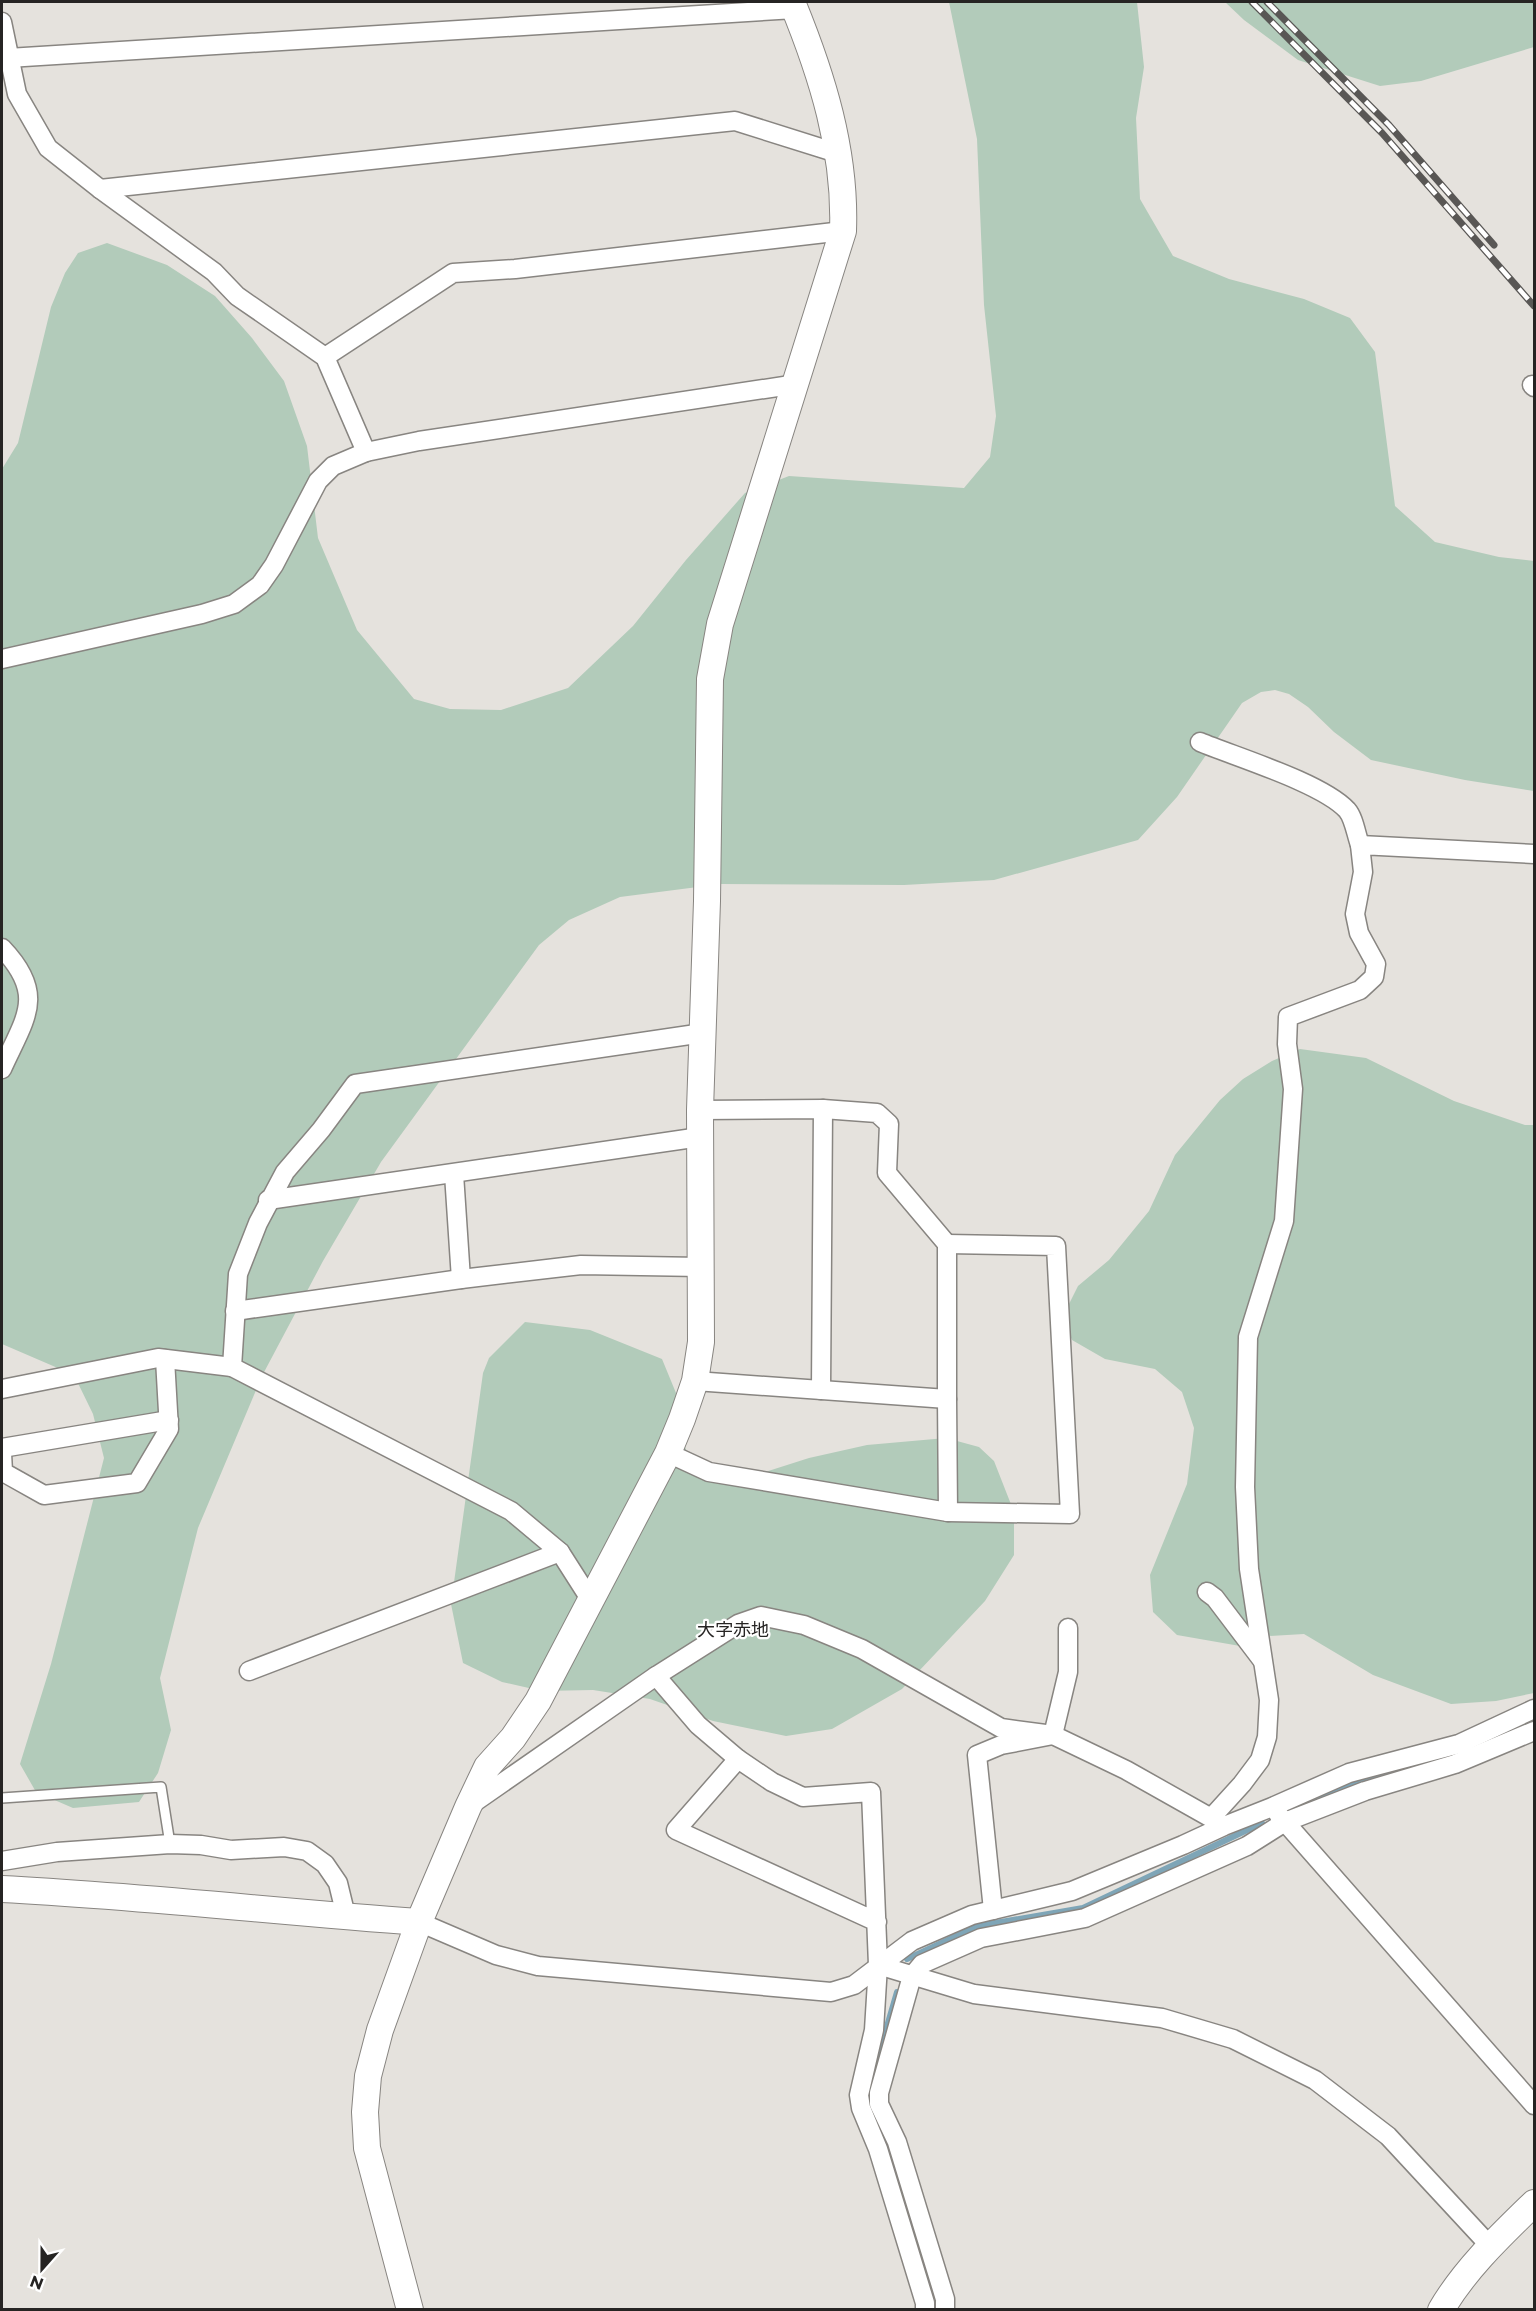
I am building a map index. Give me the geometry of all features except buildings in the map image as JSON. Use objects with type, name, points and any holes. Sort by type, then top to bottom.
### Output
[{"type":"street","points":[[8,58],[793,5],[823,89],[840,154],[844,199],[843,231],[720,624],[710,679],[704,1033],[700,1110],[701,1342],[695,1381],[668,1453],[538,1701],[513,1738],[488,1767],[468,1807],[419,1922],[380,2030],[368,2076],[365,2112],[368,2148],[410,2310]]},
{"type":"street","points":[[2,22],[17,94],[48,148],[214,272],[237,296],[325,357],[366,452]]},
{"type":"street","points":[[100,189],[735,121],[840,154]]},
{"type":"street","points":[[325,357],[453,273],[515,269],[843,231]]},
{"type":"street","points":[[2,659],[202,614],[234,604],[260,585],[274,565],[318,481],[333,466],[366,452],[419,441],[797,384]]},
{"type":"street","points":[[1200,742],[1305,784],[1334,798],[1349,812],[1360,845],[1363,872],[1355,914],[1359,933],[1376,964],[1374,977],[1360,990],[1288,1017],[1287,1044],[1293,1089],[1284,1221],[1248,1337],[1245,1487],[1249,1569],[1269,1700],[1267,1737],[1260,1760],[1218,1821]]},
{"type":"street","points":[[1360,845],[1534,854]]},
{"type":"street","points":[[2,948],[17,964],[29,989],[27,1014],[2,1069]]},
{"type":"street","points":[[232,1367],[238,1274],[268,1200],[285,1172],[321,1130],[355,1084],[704,1033]]},
{"type":"street","points":[[700,1110],[823,1109],[877,1113],[889,1124],[887,1173],[947,1244],[948,1512]]},
{"type":"street","points":[[821,1390],[823,1109]]},
{"type":"street","points":[[268,1200],[700,1137]]},
{"type":"street","points":[[454,1174],[461,1278]]},
{"type":"street","points":[[668,1453],[709,1472],[948,1512],[1070,1514],[1056,1246],[947,1244]]},
{"type":"street","points":[[235,1311],[461,1278],[581,1265],[700,1267]]},
{"type":"street","points":[[2,1389],[158,1358],[232,1367],[511,1511],[560,1552],[590,1599]]},
{"type":"street","points":[[2,1453],[3,1472],[44,1495],[137,1483],[169,1429],[165,1359]]},
{"type":"street","points":[[695,1381],[946,1399]]},
{"type":"street","points":[[2,1448],[169,1420]]},
{"type":"street","points":[[249,1671],[560,1552]]},
{"type":"street","points":[[1207,1592],[1215,1598],[1263,1661]]},
{"type":"street","points":[[468,1807],[656,1676],[738,1624],[760,1616],[804,1625],[862,1649],[1001,1728],[1053,1735],[1126,1770],[1218,1821]]},
{"type":"street","points":[[1053,1735],[1068,1671],[1068,1628]]},
{"type":"street","points":[[656,1676],[698,1725],[738,1759],[772,1782],[803,1797],[872,1792],[878,1965],[874,2030],[861,2088],[861,2108],[878,2150],[925,2303],[925,2310]]},
{"type":"street","points":[[2,1889],[83,1893],[419,1922],[496,1955],[538,1966],[831,1992],[854,1985],[912,1941],[972,1915],[1072,1891],[1183,1845],[1218,1821],[1272,1808],[1349,1773],[1459,1744],[1534,1709]]},
{"type":"street","points":[[945,2310],[945,2299],[897,2142],[879,2104],[879,2093],[912,1976],[922,1964],[981,1938],[1085,1918],[1247,1846],[1285,1822],[1365,1791],[1455,1764],[1534,1731]]},
{"type":"street","points":[[993,1910],[977,1755],[1001,1745],[1053,1735]]},
{"type":"street","points":[[738,1759],[676,1830],[876,1922]]},
{"type":"street","points":[[1272,1808],[1534,2105]]},
{"type":"street","points":[[2,1861],[57,1852],[170,1844],[201,1845],[231,1850],[284,1847],[307,1851],[325,1864],[338,1883],[346,1916]]},
{"type":"street","points":[[878,1965],[974,1994],[1162,2018],[1233,2039],[1315,2080],[1388,2136],[1490,2246]]},
{"type":"street","points":[[1441,2310],[1452,2291],[1490,2246],[1534,2203]]},
{"type":"lane","points":[[2,1797],[161,1787],[170,1844]]},
{"type":"green space","points":[[949,2],[1137,2],[1144,67],[1136,118],[1140,199],[1173,256],[1229,279],[1304,299],[1350,318],[1375,352],[1395,506],[1435,542],[1499,557],[1534,561],[1534,791],[1465,780],[1371,760],[1334,732],[1308,707],[1289,694],[1275,690],[1261,692],[1242,703],[1177,797],[1138,840],[994,880],[904,885],[721,884],[620,897],[569,920],[539,945],[381,1162],[323,1261],[262,1376],[198,1528],[160,1678],[171,1730],[158,1773],[139,1802],[73,1808],[36,1792],[20,1764],[51,1664],[104,1458],[93,1414],[74,1375],[2,1344],[2,469],[18,443],[51,307],[65,273],[78,253],[107,243],[167,265],[215,296],[252,338],[284,381],[307,446],[318,538],[357,630],[414,699],[450,709],[501,710],[568,688],[633,626],[686,560],[745,493],[789,476],[964,488],[990,457],[996,416],[984,305],[977,139]]},
{"type":"green space","points":[[1225,2],[1534,2],[1534,47],[1421,81],[1380,86],[1298,60],[1244,20]]},
{"type":"green space","points":[[1300,1049],[1366,1058],[1454,1101],[1525,1125],[1534,1125],[1534,1693],[1496,1701],[1451,1704],[1373,1675],[1304,1634],[1268,1636],[1240,1646],[1177,1635],[1153,1612],[1150,1575],[1187,1484],[1194,1428],[1182,1392],[1155,1369],[1105,1359],[1072,1340],[1062,1318],[1078,1286],[1109,1260],[1149,1211],[1175,1155],[1220,1100],[1243,1079],[1272,1061]]},
{"type":"green space","points":[[525,1322],[590,1330],[662,1359],[676,1393],[681,1435],[691,1464],[759,1474],[809,1458],[867,1445],[946,1438],[979,1447],[994,1461],[1014,1512],[1014,1555],[985,1601],[902,1689],[832,1729],[786,1736],[713,1721],[650,1699],[593,1690],[542,1691],[502,1682],[463,1663],[451,1604],[483,1373],[489,1358]]},
{"type":"waterway","points":[[1499,1735],[1534,1720]]},
{"type":"waterway","points":[[1291,1809],[1348,1786],[1437,1759]]},
{"type":"waterway","points":[[907,1959],[978,1926],[1083,1908],[1262,1823]]},
{"type":"waterway","points":[[872,2078],[897,1992]]},
{"type":"railway","points":[[1252,2],[1382,133],[1534,306]]},
{"type":"railway","points":[[1267,2],[1389,125],[1494,245]]},
{"type":"district","name":"大字赤地","points":[[733,1630]]}]
